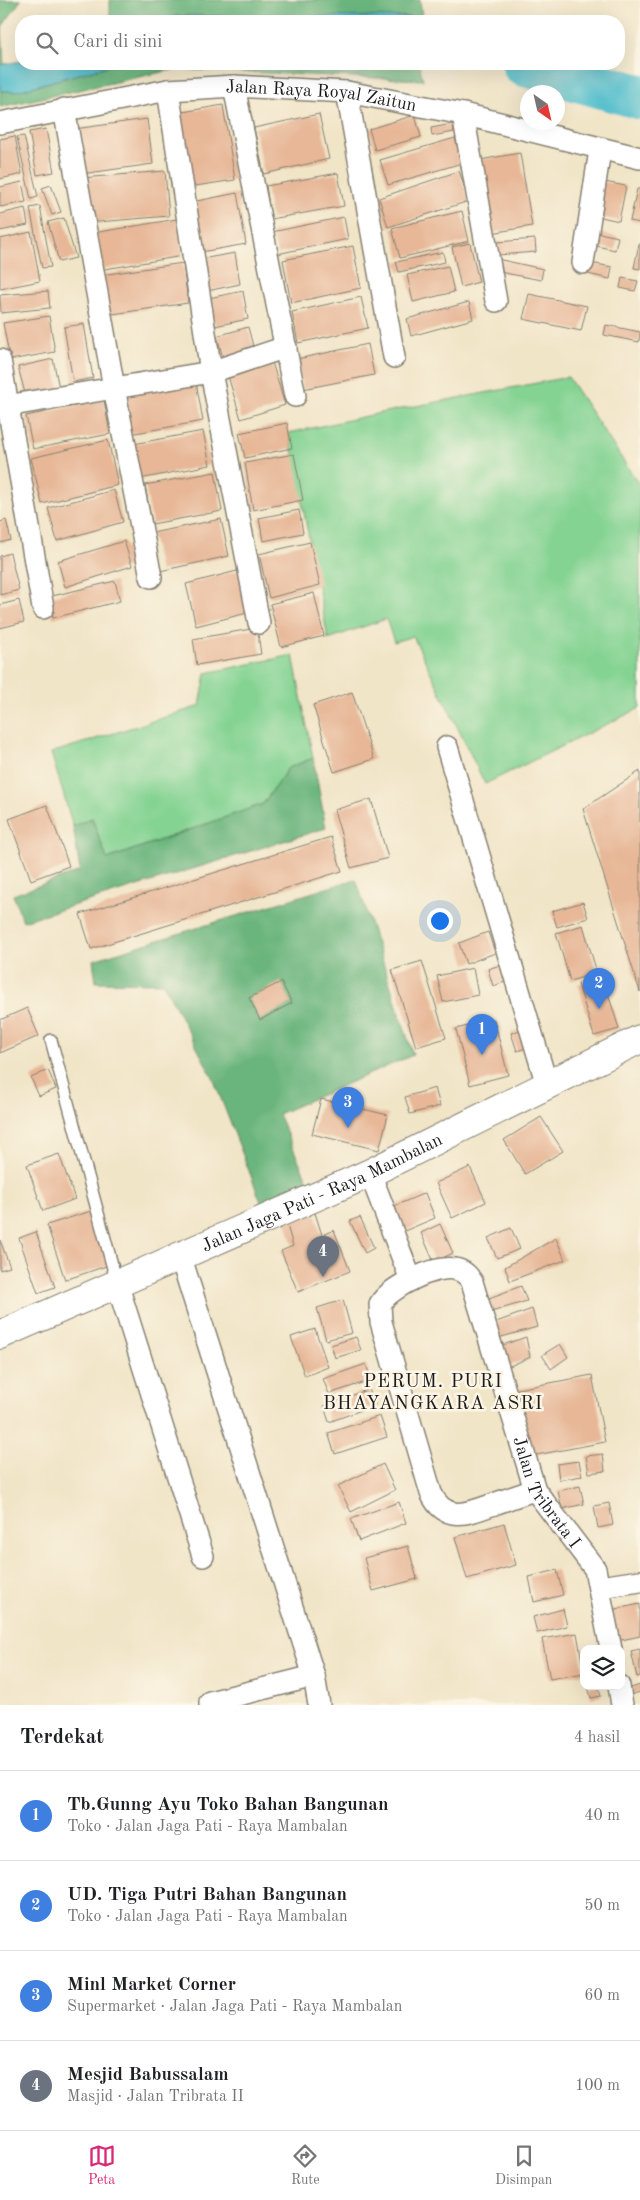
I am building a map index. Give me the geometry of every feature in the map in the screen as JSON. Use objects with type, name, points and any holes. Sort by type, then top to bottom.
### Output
[{"type":"street","name":"Jalan Raya Royal Zaitun","points":[[0,124],[64,109],[168,90],[234,86],[347,92],[463,114],[600,150],[640,158]]},
{"type":"street","points":[[234,86],[295,396]]},
{"type":"street","points":[[168,90],[211,372],[259,623]]},
{"type":"street","points":[[347,92],[394,357]]},
{"type":"street","points":[[64,109],[114,388],[151,577]]},
{"type":"street","points":[[463,114],[496,301]]},
{"type":"street","points":[[583,263],[600,150]]},
{"type":"street","points":[[4,406],[211,372],[286,347]]},
{"type":"street","points":[[0,360],[4,406],[43,608]]},
{"type":"street","points":[[447,747],[547,1085]]},
{"type":"street","name":"Jalan Jaga Pati - Raya Mambalan","points":[[0,1335],[370,1173],[460,1126],[640,1039]]},
{"type":"street","points":[[370,1173],[411,1280],[383,1299],[380,1304],[379,1313],[433,1497],[439,1506],[448,1512],[464,1514],[535,1490]]},
{"type":"street","points":[[180,1255],[314,1676],[319,1705]]},
{"type":"street","name":"Jalan Tribrata I","points":[[411,1280],[443,1269],[452,1268],[464,1273],[472,1282],[535,1490],[595,1569],[610,1645]]},
{"type":"street","points":[[117,1283],[203,1556]]},
{"type":"street","points":[[600,1587],[640,1581]]},
{"type":"street","points":[[210,1705],[210,1702],[314,1676]]},
{"type":"street","points":[[619,1690],[622,1705]]},
{"type":"lane","points":[[51,1040],[117,1283]]},
{"type":"green space","points":[[0,0],[21,0],[2,27],[4,66],[0,65]]},
{"type":"green space","points":[[110,0],[420,0],[422,15],[110,15]]},
{"type":"green space","points":[[93,70],[171,70],[0,107],[0,91],[17,91]]},
{"type":"green space","points":[[198,70],[420,70],[423,80]]},
{"type":"green space","points":[[568,377],[640,486],[640,708],[485,784],[413,636],[394,642],[386,619],[328,639],[289,433],[385,412]]},
{"type":"green space","points":[[293,655],[313,758],[288,768],[263,804],[107,859],[92,818],[73,826],[51,753],[200,706],[206,673]]},
{"type":"green space","points":[[313,758],[326,828],[23,921],[13,895],[80,871],[73,826],[92,818],[107,859],[263,804],[288,768]]},
{"type":"green space","points":[[356,879],[413,1055],[278,1114],[310,1186],[263,1207],[213,1078],[163,983],[96,982],[93,960]]},
{"type":"water","points":[[15,62],[15,70],[93,70],[17,91],[0,91],[0,65]]},
{"type":"building","points":[[223,105],[235,180],[189,187],[177,113]]},
{"type":"building","points":[[319,114],[329,159],[264,174],[254,128]]},
{"type":"building","points":[[415,115],[421,137],[375,150],[369,129]]},
{"type":"building","points":[[147,119],[153,164],[81,174],[74,129]]},
{"type":"building","points":[[453,124],[454,132],[432,136],[431,128]]},
{"type":"building","points":[[46,129],[54,172],[37,175],[29,132]]},
{"type":"building","points":[[15,136],[22,174],[0,179],[0,139]]},
{"type":"building","points":[[24,136],[38,197],[31,199],[17,137]]},
{"type":"building","points":[[455,138],[462,163],[388,185],[380,160]]},
{"type":"building","points":[[520,153],[532,226],[486,234],[474,161]]},
{"type":"building","points":[[165,171],[169,216],[86,223],[82,178]]},
{"type":"building","points":[[459,171],[469,201],[388,227],[379,198]]},
{"type":"building","points":[[338,173],[344,206],[271,219],[266,186]]},
{"type":"building","points":[[599,181],[626,186],[619,221],[592,215]]},
{"type":"building","points":[[22,182],[26,202],[0,207],[0,187]]},
{"type":"building","points":[[51,185],[61,212],[52,215],[42,188]]},
{"type":"building","points":[[637,189],[640,189],[640,223],[630,221]]},
{"type":"building","points":[[237,193],[246,244],[201,252],[192,202]]},
{"type":"building","points":[[40,206],[51,267],[42,268],[30,208]]},
{"type":"building","points":[[25,208],[28,225],[0,231],[0,214]]},
{"type":"building","points":[[462,211],[469,241],[400,258],[392,228]]},
{"type":"building","points":[[344,217],[348,239],[277,254],[272,232]]},
{"type":"building","points":[[64,218],[76,258],[59,262],[48,222]]},
{"type":"building","points":[[177,219],[183,256],[99,270],[93,233]]},
{"type":"building","points":[[590,231],[618,237],[615,250],[587,244]]},
{"type":"building","points":[[31,232],[40,281],[0,289],[0,239]]},
{"type":"building","points":[[535,239],[536,252],[498,255],[497,242]]},
{"type":"building","points":[[470,243],[479,282],[461,287],[452,247]]},
{"type":"building","points":[[640,244],[640,269],[634,268]]},
{"type":"building","points":[[353,246],[361,288],[291,303],[283,260]]},
{"type":"building","points":[[443,252],[445,262],[399,272],[396,262]]},
{"type":"building","points":[[235,253],[240,284],[207,291],[201,259]]},
{"type":"building","points":[[497,259],[543,269],[541,280],[494,271]]},
{"type":"building","points":[[183,263],[188,303],[106,315],[101,275]]},
{"type":"building","points":[[591,263],[612,267],[610,279],[588,274]]},
{"type":"building","points":[[448,266],[454,292],[413,302],[407,275]]},
{"type":"building","points":[[622,278],[638,281],[635,291],[620,288]]},
{"type":"building","points":[[48,291],[50,308],[1,313],[0,295]]},
{"type":"building","points":[[243,291],[248,319],[215,326],[209,298]]},
{"type":"building","points":[[529,294],[587,306],[581,331],[523,319]]},
{"type":"building","points":[[361,297],[368,328],[298,343],[292,312]]},
{"type":"building","points":[[469,302],[473,319],[411,336],[407,319]]},
{"type":"building","points":[[49,316],[55,352],[10,360],[3,323]]},
{"type":"building","points":[[84,324],[93,378],[73,382],[64,327]]},
{"type":"building","points":[[606,325],[640,332],[639,342],[604,335]]},
{"type":"building","points":[[248,327],[254,350],[223,358],[217,336]]},
{"type":"building","points":[[368,344],[374,375],[303,389],[297,359]]},
{"type":"building","points":[[53,359],[59,388],[26,397],[18,367]]},
{"type":"building","points":[[272,362],[285,405],[241,419],[228,376]]},
{"type":"building","points":[[196,382],[203,421],[130,434],[123,396]]},
{"type":"building","points":[[104,400],[110,434],[33,449],[26,416]]},
{"type":"building","points":[[287,423],[292,448],[245,458],[239,433]]},
{"type":"building","points":[[203,431],[210,465],[135,480],[128,445]]},
{"type":"building","points":[[108,440],[118,485],[42,504],[31,458]]},
{"type":"building","points":[[294,454],[303,500],[253,510],[245,463]]},
{"type":"building","points":[[215,472],[222,511],[152,524],[145,485]]},
{"type":"building","points":[[114,490],[123,522],[57,541],[48,508]]},
{"type":"building","points":[[299,510],[303,533],[263,541],[259,518]]},
{"type":"building","points":[[221,519],[229,556],[160,571],[152,533]]},
{"type":"building","points":[[6,520],[11,540],[0,543],[0,522]]},
{"type":"building","points":[[124,541],[132,566],[65,587],[58,561]]},
{"type":"building","points":[[310,542],[320,585],[269,598],[259,554]]},
{"type":"building","points":[[10,553],[19,590],[0,595],[0,556]]},
{"type":"building","points":[[241,570],[251,612],[196,626],[186,584]]},
{"type":"building","points":[[115,581],[120,601],[53,618],[48,597]]},
{"type":"building","points":[[314,593],[324,636],[281,647],[270,604]]},
{"type":"building","points":[[19,600],[24,622],[0,628],[0,605]]},
{"type":"building","points":[[257,628],[261,654],[197,665],[193,639]]},
{"type":"building","points":[[352,692],[374,759],[334,772],[313,705]]},
{"type":"building","points":[[640,771],[640,992],[583,809]]},
{"type":"building","points":[[371,799],[388,858],[351,868],[334,810]]},
{"type":"building","points":[[47,805],[69,866],[31,880],[9,819]]},
{"type":"building","points":[[331,837],[342,871],[91,949],[80,914]]},
{"type":"building","points":[[583,902],[588,918],[557,927],[552,911]]},
{"type":"building","points":[[583,925],[597,973],[570,981],[556,933]]},
{"type":"building","points":[[488,932],[495,953],[466,964],[459,943]]},
{"type":"building","points":[[422,961],[446,1038],[416,1047],[392,970]]},
{"type":"building","points":[[506,963],[511,980],[493,986],[488,969]]},
{"type":"building","points":[[473,968],[478,995],[443,1002],[437,976]]},
{"type":"building","points":[[603,977],[619,1029],[594,1036],[578,984]]},
{"type":"building","points":[[281,982],[292,1003],[260,1020],[249,998]]},
{"type":"building","points":[[27,1008],[39,1036],[0,1053],[0,1020]]},
{"type":"building","points":[[494,1019],[508,1075],[470,1085],[456,1029]]},
{"type":"building","points":[[520,1030],[526,1048],[517,1051],[511,1033]]},
{"type":"building","points":[[48,1070],[56,1089],[39,1096],[31,1078]]},
{"type":"building","points":[[435,1088],[440,1106],[410,1114],[405,1097]]},
{"type":"building","points":[[321,1099],[388,1115],[379,1150],[312,1134]]},
{"type":"building","points":[[541,1117],[563,1151],[525,1174],[504,1140]]},
{"type":"building","points":[[59,1154],[75,1199],[43,1211],[27,1165]]},
{"type":"building","points":[[470,1167],[486,1202],[452,1218],[436,1183]]},
{"type":"building","points":[[425,1193],[435,1218],[402,1232],[392,1207]]},
{"type":"building","points":[[91,1211],[109,1265],[65,1280],[47,1225]]},
{"type":"building","points":[[315,1213],[322,1235],[334,1230],[350,1271],[298,1292],[281,1251],[293,1246],[286,1222]]},
{"type":"building","points":[[360,1217],[374,1248],[365,1253],[350,1221]]},
{"type":"building","points":[[440,1224],[453,1253],[434,1262],[421,1233]]},
{"type":"building","points":[[511,1228],[520,1249],[497,1258],[488,1238]]},
{"type":"building","points":[[36,1232],[55,1287],[38,1293],[19,1238]]},
{"type":"building","points":[[556,1238],[565,1260],[510,1281],[505,1267]]},
{"type":"building","points":[[0,1240],[10,1267],[0,1270]]},
{"type":"building","points":[[521,1286],[527,1301],[491,1312],[484,1300]]},
{"type":"building","points":[[343,1300],[352,1333],[326,1340],[317,1308]]},
{"type":"building","points":[[532,1309],[537,1327],[498,1338],[491,1324]]},
{"type":"building","points":[[315,1329],[328,1367],[305,1376],[291,1337]]},
{"type":"building","points":[[356,1337],[361,1350],[335,1358],[331,1345]]},
{"type":"building","points":[[526,1337],[530,1357],[501,1370],[494,1348]]},
{"type":"building","points":[[560,1344],[568,1357],[551,1369],[542,1355]]},
{"type":"building","points":[[366,1364],[371,1380],[329,1394],[323,1379]]},
{"type":"building","points":[[592,1375],[605,1442],[531,1456],[518,1389]]},
{"type":"building","points":[[369,1389],[375,1405],[329,1422],[324,1406]]},
{"type":"building","points":[[380,1416],[387,1437],[335,1454],[328,1433]]},
{"type":"building","points":[[603,1454],[605,1471],[589,1473],[586,1456]]},
{"type":"building","points":[[579,1461],[582,1476],[559,1480],[557,1464]]},
{"type":"building","points":[[383,1464],[395,1490],[351,1512],[338,1486]]},
{"type":"building","points":[[580,1486],[584,1504],[562,1509],[558,1491]]},
{"type":"building","points":[[399,1502],[406,1523],[359,1541],[351,1519]]},
{"type":"building","points":[[609,1503],[613,1525],[598,1528],[594,1506]]},
{"type":"building","points":[[504,1523],[516,1565],[467,1579],[455,1537]]},
{"type":"building","points":[[408,1546],[417,1579],[373,1591],[364,1558]]},
{"type":"building","points":[[557,1570],[563,1595],[534,1602],[529,1577]]},
{"type":"building","points":[[640,1604],[640,1636],[617,1641],[611,1610]]},
{"type":"building","points":[[563,1609],[567,1626],[537,1633],[533,1617]]},
{"type":"building","points":[[577,1633],[580,1650],[580,1674],[550,1679],[542,1639]]},
{"type":"building","points":[[640,1649],[640,1676],[637,1677],[631,1651]]},
{"type":"building","points":[[640,1685],[640,1692],[624,1697],[622,1691]]},
{"type":"building","points":[[589,1690],[599,1690],[601,1696],[591,1698]]},
{"type":"waterway","points":[[545,70],[640,97]]},
{"type":"place","name":"UD. Tiga Putri Bahan Bangunan","points":[[599,1009]]},
{"type":"place","name":"Tb.Gunng Ayu Toko Bahan Bangunan","points":[[482,1055]]},
{"type":"place","name":"Minl Market Corner","points":[[348,1128]]},
{"type":"place","name":"Mesjid Babussalam","points":[[323,1277]]},
{"type":"district","name":"PERUM. PURI BHAYANGKARA ASRI","points":[[433,1391]]}]
